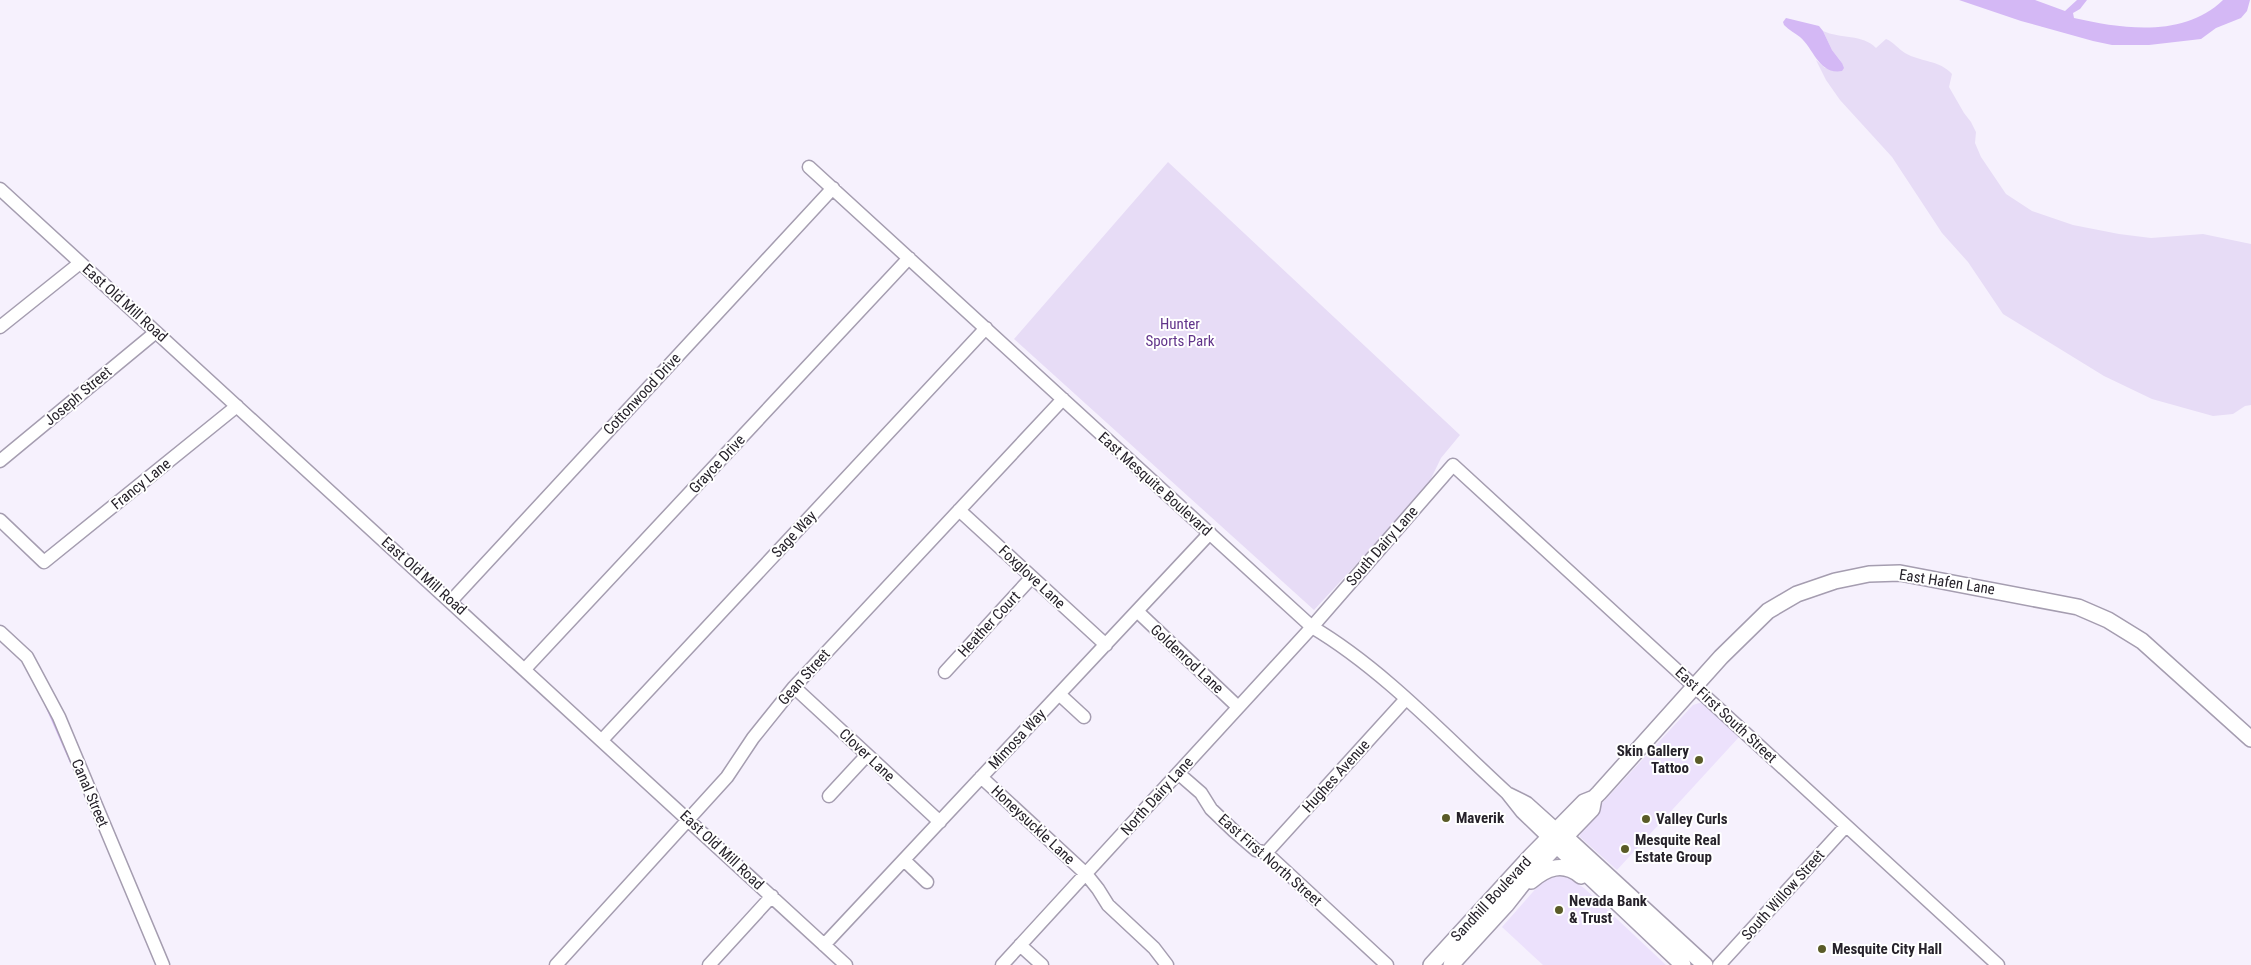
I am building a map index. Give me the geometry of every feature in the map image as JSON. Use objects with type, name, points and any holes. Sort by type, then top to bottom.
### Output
[{"type":"main road","name":"East Hafen Lane","points":[[1557,838],[1584,802],[1594,798],[1741,636],[1768,611],[1797,594],[1835,581],[1869,574],[1900,573],[2078,607],[2142,640],[2251,739]]},
{"type":"main road","name":"East Mesquite Boulevard","points":[[1557,838],[1610,898],[1683,965]]},
{"type":"main road","name":"East Mesquite Boulevard","points":[[1557,838],[1705,965]]},
{"type":"main road","name":"Sandhill Boulevard","points":[[1451,965],[1506,905],[1557,838]]},
{"type":"main road","name":"Sandhill Boulevard","points":[[1431,965],[1557,838]]},
{"type":"main road","points":[[1506,905],[1539,875],[1557,867],[1566,867],[1577,873],[1602,894],[1610,898]]},
{"type":"street","name":"East Mesquite Boulevard","points":[[809,166],[1312,627],[1351,652],[1507,793],[1522,812],[1557,838]]},
{"type":"street","name":"Cottonwood Drive","points":[[451,601],[833,188]]},
{"type":"street","name":"East Old Mill Road","points":[[0,189],[846,965]]},
{"type":"street","name":"Grayce Drive","points":[[526,670],[910,258]]},
{"type":"street","points":[[0,327],[80,262]]},
{"type":"street","name":"Sage Way","points":[[602,740],[986,328]]},
{"type":"street","name":"Joseph Street","points":[[0,460],[156,332]]},
{"type":"street","name":"Gean Street","points":[[556,965],[727,777],[752,738],[794,687],[1063,399]]},
{"type":"street","name":"Francy Lane","points":[[0,520],[44,562],[237,406]]},
{"type":"street","name":"South Dairy Lane","points":[[1312,627],[1453,465]]},
{"type":"street","name":"East First South Street","points":[[1453,465],[1998,965]]},
{"type":"street","name":"Foxglove Lane","points":[[959,510],[1106,645]]},
{"type":"street","name":"Mimosa Way","points":[[824,945],[1210,533]]},
{"type":"street","name":"Heather Court","points":[[945,672],[1032,577]]},
{"type":"street","name":"Goldenrod Lane","points":[[1137,611],[1238,707]]},
{"type":"street","name":"North Dairy Lane","points":[[1002,965],[1312,627]]},
{"type":"street","name":"Canal Street","points":[[0,632],[27,658],[58,717],[163,965]]},
{"type":"street","name":"Clover Lane","points":[[794,687],[940,822]]},
{"type":"street","points":[[1059,694],[1084,717]]},
{"type":"street","name":"Hughes Avenue","points":[[1266,853],[1405,700]]},
{"type":"street","points":[[830,796],[867,755]]},
{"type":"street","name":"East First North Street","points":[[1178,773],[1201,793],[1211,809],[1234,832],[1256,850],[1266,853],[1387,965]]},
{"type":"street","name":"Honeysuckle Lane","points":[[981,777],[1086,874],[1108,905],[1154,948],[1167,965]]},
{"type":"street","name":"South Willow Street","points":[[1719,965],[1846,826]]},
{"type":"street","points":[[904,860],[927,882]]},
{"type":"street","points":[[709,965],[772,896]]},
{"type":"street","points":[[1020,945],[1042,965]]},
{"type":"shaded area","points":[[1959,0],[2035,0],[2065,11],[2077,0],[2087,0],[2080,9],[2073,13],[2074,18],[2112,25],[2152,27],[2172,25],[2190,20],[2207,12],[2223,0],[2250,0],[2247,11],[2241,18],[2216,28],[2201,39],[2149,45],[2112,45],[2021,21]]},
{"type":"shaded area","points":[[1786,18],[1819,26],[1832,50],[1842,63],[1844,68],[1842,71],[1834,71],[1822,65],[1805,42],[1784,25],[1783,22]]},
{"type":"shaded area","points":[[1703,703],[1740,736],[1617,870],[1580,837],[1581,826],[1693,705]]},
{"type":"shaded area","points":[[1559,876],[1569,878],[1584,888],[1666,965],[1543,965],[1502,927],[1539,885],[1546,879]]},
{"type":"green space","points":[[1823,31],[1865,41],[1876,48],[1886,39],[1911,56],[1947,69],[1952,74],[1949,87],[1976,132],[1975,143],[1981,157],[2006,194],[2032,211],[2073,225],[2119,234],[2151,238],[2203,234],[2251,244],[2251,405],[2245,406],[2233,414],[2213,416],[2152,399],[2104,376],[2003,314],[1968,262],[1942,233],[1892,157],[1840,100],[1826,80],[1816,60],[1825,68],[1842,63],[1832,50]]},
{"type":"green space","name":"Hunter Sports Park","points":[[1168,162],[1460,435],[1441,458],[1426,489],[1314,610],[1014,339]]},
{"type":"waterway","points":[[46,705],[85,794]]},
{"type":"place","name":"Skin Gallery Tattoo","points":[[1699,760]]},
{"type":"place","name":"Maverik","points":[[1446,818]]},
{"type":"place","name":"Valley Curls","points":[[1646,819]]},
{"type":"place","name":"Mesquite Real Estate Group","points":[[1625,849]]},
{"type":"place","name":"Nevada Bank & Trust","points":[[1559,910]]},
{"type":"place","name":"Mesquite City Hall","points":[[1822,949]]}]
